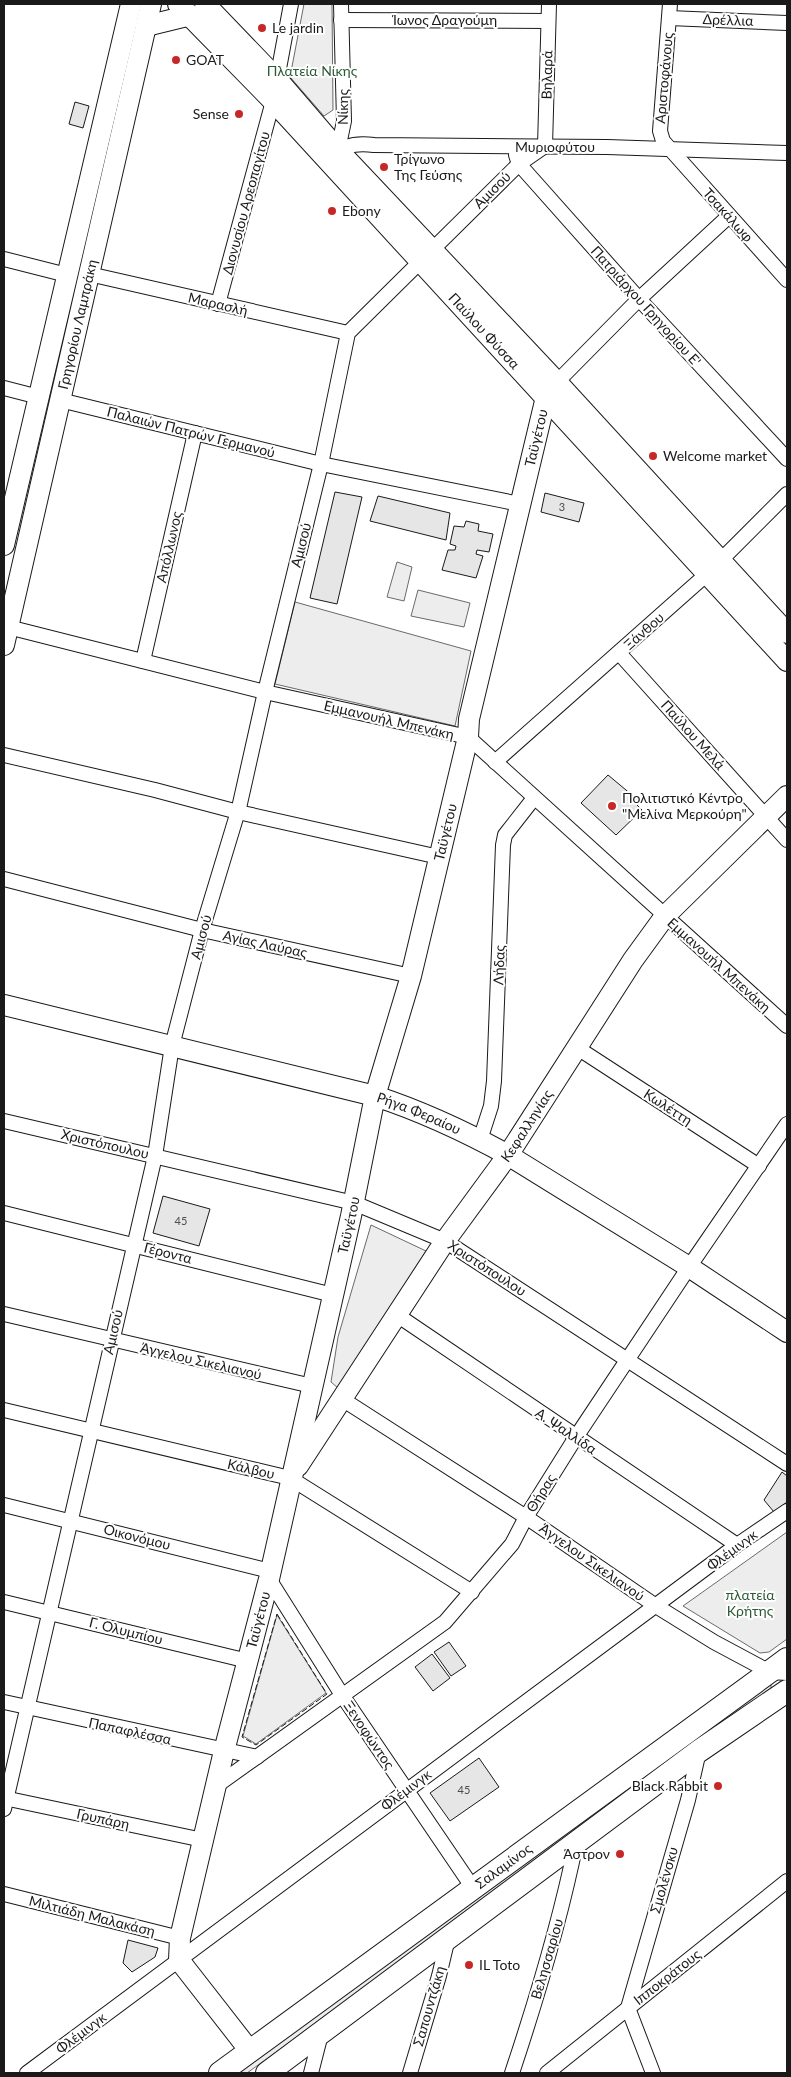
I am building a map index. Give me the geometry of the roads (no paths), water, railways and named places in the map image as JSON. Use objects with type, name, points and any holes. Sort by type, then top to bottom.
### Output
[{"type":"main road","name":"Σαλαμίνος","points":[[267,2073],[699,1751],[784,1680]]},
{"type":"main road","name":"Σαλαμίνος","points":[[220,2073],[473,1888],[784,1680]]},
{"type":"street","name":"Γρηγορίου Λαμπράκη","points":[[4,545],[131,4]]},
{"type":"street","name":"Γρηγορίου Λαμπράκη","points":[[6,636],[151,4]]},
{"type":"street","name":"Διονυσίου Αρεοπαγίτου","points":[[218,304],[273,101],[290,4]]},
{"type":"street","name":"Νίκης","points":[[333,155],[344,121],[341,4]]},
{"type":"street","name":"Βηλαρά","points":[[545,146],[548,4]]},
{"type":"street","name":"Αριστοφάνους","points":[[669,149],[660,131],[670,4]]},
{"type":"street","points":[[146,26],[191,8]]},
{"type":"street","name":"Παύλου Φύσσα","points":[[191,8],[277,79],[297,103],[333,155]]},
{"type":"street","name":"Παύλου Φύσσα","points":[[191,8],[273,101],[333,155],[552,389],[714,567],[787,661]]},
{"type":"street","name":"Δρέλλια","points":[[669,18],[787,23]]},
{"type":"street","name":"Ίωνος Δραγούμη","points":[[341,20],[548,21]]},
{"type":"street","points":[[273,101],[288,99],[297,103]]},
{"type":"street","name":"Μυριοφύτου","points":[[333,155],[361,143],[374,145],[545,146],[787,153]]},
{"type":"street","name":"Αμισού","points":[[5,1802],[155,1156],[172,1046],[202,930],[238,812],[265,692],[322,464],[348,333],[519,164],[545,146]]},
{"type":"street","name":"Πατριάρχου Γρηγορίου Ε'","points":[[514,147],[519,164],[787,459]]},
{"type":"street","name":"Τσακάλωφ","points":[[669,149],[787,280]]},
{"type":"street","points":[[552,389],[640,299],[729,216]]},
{"type":"street","points":[[4,259],[67,275]]},
{"type":"street","name":"Μαρασλή","points":[[89,274],[348,333]]},
{"type":"street","points":[[4,388],[39,397]]},
{"type":"street","name":"Ταϋγέτου","points":[[179,1960],[180,1938],[224,1751],[269,1575],[354,1203],[376,1096],[411,976],[468,737],[469,719],[520,504],[552,389]]},
{"type":"street","name":"Παλαιών Πατρών Γερμανού","points":[[60,400],[322,464],[520,504]]},
{"type":"street","name":"Απόλλωνος","points":[[143,661],[194,433]]},
{"type":"street","name":"Ξάνθου","points":[[495,762],[714,567],[787,494]]},
{"type":"street","name":"Παύλου Φύσσα","points":[[714,567],[787,632]]},
{"type":"street","name":"Εμμανουήλ Μπενάκη","points":[[6,636],[143,661],[265,692],[468,737],[787,1026]]},
{"type":"street","name":"Παύλου Μελά","points":[[619,653],[787,840]]},
{"type":"street","points":[[4,755],[238,812],[440,857]]},
{"type":"street","name":"Κεφαλληνίας","points":[[290,1478],[445,1241],[508,1155],[633,960],[665,916],[787,796]]},
{"type":"street","name":"Λήδας","points":[[480,1140],[491,1106],[494,1081],[503,845],[505,835],[534,798]]},
{"type":"street","name":"Αγίας Λαύρας","points":[[4,879],[202,930],[411,976]]},
{"type":"street","name":"Ρήγα Φεραίου","points":[[4,1005],[376,1096],[397,1104],[480,1140],[508,1155],[689,1267],[787,1332]]},
{"type":"street","name":"Κωλέττη","points":[[576,1047],[759,1166]]},
{"type":"street","name":"Χριστόπουλου","points":[[4,1122],[354,1203],[445,1241],[787,1464]]},
{"type":"street","name":"Θήρας","points":[[216,1786],[445,1622],[472,1592],[512,1544],[526,1517],[576,1437],[787,1124]]},
{"type":"street","name":"Γέροντα","points":[[4,1214],[134,1244],[333,1295]]},
{"type":"street","name":"Άγγελου Σικελιανού","points":[[4,1314],[312,1386]]},
{"type":"street","name":"Α. Ψαλλίδα","points":[[396,1315],[737,1545]]},
{"type":"street","name":"Άγγελου Σικελιανού","points":[[342,1399],[526,1517],[656,1606],[714,1642],[784,1680]]},
{"type":"street","name":"Κάλβου","points":[[4,1410],[290,1478],[472,1592]]},
{"type":"street","name":"Οικονόμου","points":[[4,1505],[71,1521],[269,1575]]},
{"type":"street","name":"Φλέμινγκ","points":[[27,2073],[737,1545],[787,1511]]},
{"type":"street","name":"Ξενοφώντος","points":[[269,1575],[342,1694],[473,1888]]},
{"type":"street","name":"Γ. Ολυμπίου","points":[[4,1602],[248,1661]]},
{"type":"street","name":"Παπαφλέσσα","points":[[4,1702],[257,1757]]},
{"type":"street","name":"Σμολένσκυ","points":[[628,2008],[688,1800],[699,1751]]},
{"type":"street","name":"Γρυπάρη","points":[[5,1802],[203,1840]]},
{"type":"street","name":"Βελησσαρίου","points":[[512,2073],[546,1970],[576,1844]]},
{"type":"street","name":"Ιπποκράτους","points":[[547,2073],[787,1881]]},
{"type":"street","name":"Μιλτιάδη Μαλακάση","points":[[4,1894],[180,1938]]},
{"type":"street","name":"Σαπουντζάκη","points":[[410,2073],[439,1976],[448,1938]]},
{"type":"street","points":[[179,1960],[250,2051]]},
{"type":"street","points":[[628,2008],[653,2073]]},
{"type":"street","points":[[310,2073],[320,2034]]},
{"type":"place","name":"Le jardin","points":[[262,28]]},
{"type":"place","name":"GOAT","points":[[176,60]]},
{"type":"place","name":"Sense","points":[[239,114]]},
{"type":"place","name":"Τρίγωνο Της Γεύσης","points":[[384,167]]},
{"type":"place","name":"Ebony","points":[[332,211]]},
{"type":"place","name":"Welcome market","points":[[653,456]]},
{"type":"place","name":"Πολιτιστικό Κέντρο \"Μελίνα Μερκούρη\"","points":[[612,806]]},
{"type":"place","name":"Black Rabbit","points":[[718,1786]]},
{"type":"place","name":"Άστρον","points":[[620,1854]]},
{"type":"place","name":"IL Toto","points":[[469,1965]]},
{"type":"park label","name":"Πλατεία Νίκης","points":[[312,71]]},
{"type":"park label","name":"πλατεία Κρήτης","points":[[750,1604]]}]
